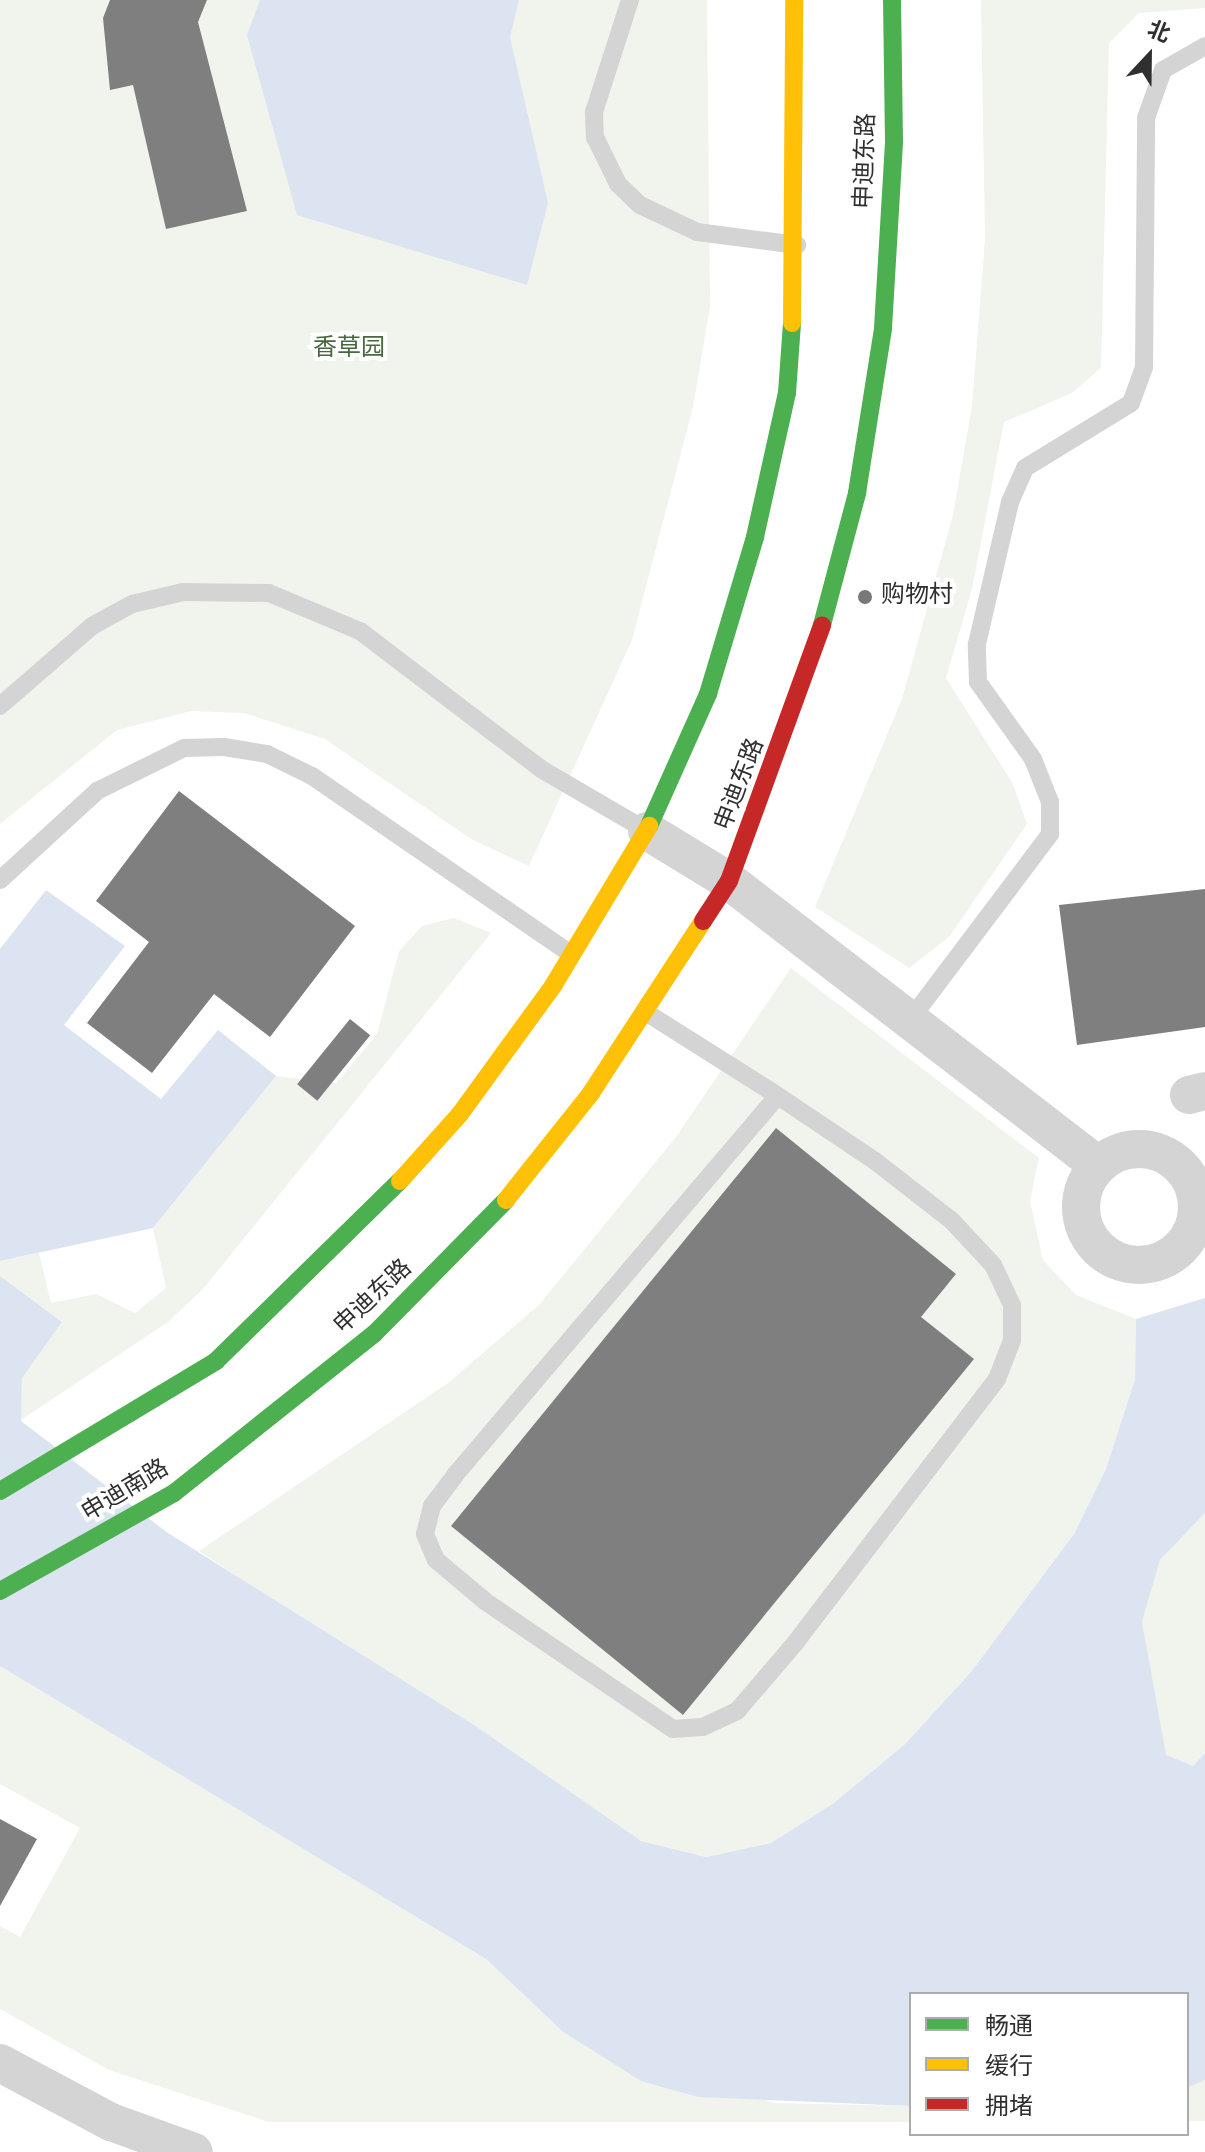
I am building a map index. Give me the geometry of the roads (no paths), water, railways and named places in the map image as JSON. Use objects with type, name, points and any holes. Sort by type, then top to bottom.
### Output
[{"type":"street","points":[[0,1491],[216,1361],[310,1275],[460,1114],[573,955],[647,831],[708,694],[755,537],[787,393],[797,245],[794,0]]},
{"type":"street","name":"申迪东路","points":[[268,1422],[374,1334],[496,1212],[647,1013],[729,881],[810,669],[857,493],[883,328],[894,142],[892,0]]},
{"type":"street","points":[[647,831],[729,881],[1098,1165]]},
{"type":"street","points":[[1150,1150],[1183,1170],[1199,1185],[1197,1206],[1185,1242],[1153,1264],[1133,1265],[1099,1250],[1081,1217],[1086,1181],[1098,1165],[1113,1154],[1150,1150]]},
{"type":"street","name":"申迪南路","points":[[0,1591],[174,1493],[268,1422]]},
{"type":"street","points":[[0,2063],[112,2137],[194,2152]]},
{"type":"lane","points":[[630,0],[601,82],[595,137],[618,184],[666,220],[740,242],[797,245]]},
{"type":"lane","points":[[910,1020],[1050,834],[1050,802],[1033,759],[978,682],[977,644],[1010,502],[1025,468],[1131,403],[1144,367],[1146,118],[1163,70],[1205,46]]},
{"type":"lane","points":[[0,706],[92,626],[132,604],[183,592],[269,593],[360,631],[541,769],[647,831]]},
{"type":"lane","points":[[0,880],[97,791],[184,748],[224,747],[267,754],[312,776],[573,955]]},
{"type":"lane","points":[[647,1013],[777,1096],[952,1221],[993,1265],[1012,1305],[1012,1340],[997,1379],[737,1711],[702,1727],[673,1729],[485,1601],[436,1560],[425,1534],[432,1506],[455,1475],[777,1096]]},
{"type":"place","name":"购物村","points":[[865,597]]},
{"type":"park label","name":"香草园","points":[[349,350]]}]
